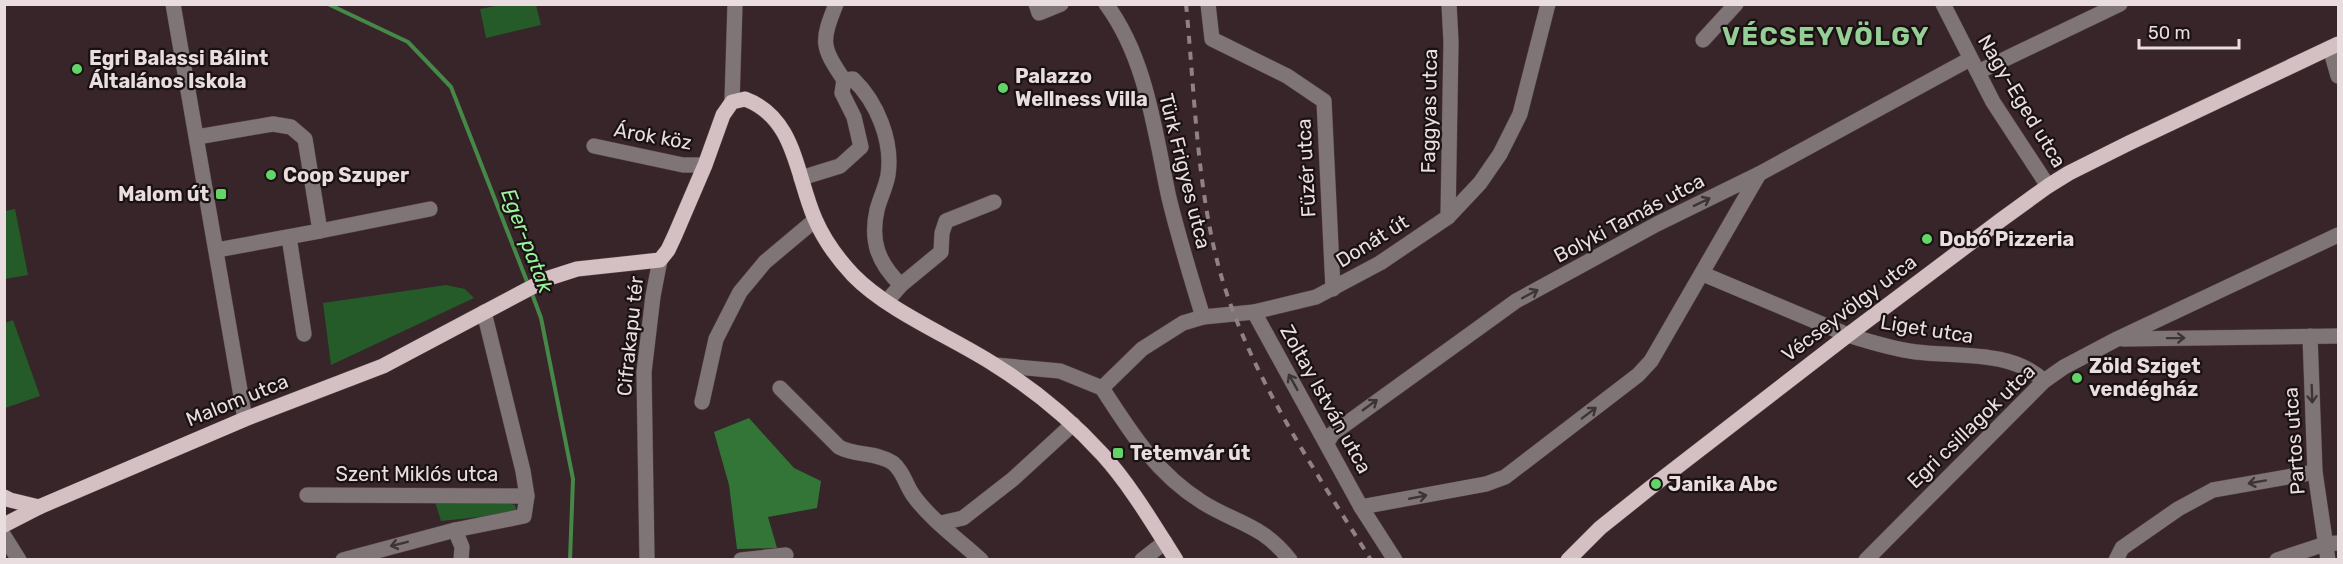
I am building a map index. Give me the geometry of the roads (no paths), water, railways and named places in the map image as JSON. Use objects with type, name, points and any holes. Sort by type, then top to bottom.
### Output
[{"type":"main road","name":"Vécseyvölgy utca","points":[[1568,560],[1600,528],[1848,335],[2048,186],[2129,143],[2334,46]]},
{"type":"main road","points":[[660,260],[668,250],[705,165],[723,115],[732,102],[745,99],[754,102],[780,123],[815,220],[834,253],[855,277],[887,302],[995,365],[1047,402],[1073,424],[1104,456],[1140,504],[1176,560]]},
{"type":"main road","name":"Cifrakapu tér","points":[[484,312],[549,278],[577,269],[660,260]]},
{"type":"main road","name":"Malom utca","points":[[4,525],[39,507],[245,419],[383,366],[484,312]]},
{"type":"main road","points":[[4,497],[39,507]]},
{"type":"street","points":[[173,4],[245,419]]},
{"type":"street","points":[[732,102],[735,4]]},
{"type":"street","points":[[801,177],[840,166],[861,147],[854,117],[842,93],[844,80],[830,58],[824,34],[836,4]]},
{"type":"street","points":[[1036,4],[1039,13],[1061,4]]},
{"type":"street","name":"Türk Frigyes utca","points":[[1106,4],[1131,45],[1150,113],[1182,250],[1203,317]]},
{"type":"street","name":"Füzér utca","points":[[1208,4],[1212,39],[1287,76],[1324,101],[1333,289]]},
{"type":"street","name":"Faggyas utca","points":[[1448,217],[1451,42],[1449,4]]},
{"type":"street","name":"Donát út","points":[[1102,388],[1150,344],[1183,323],[1203,317],[1254,312],[1316,297],[1380,263],[1448,217],[1480,183],[1500,154],[1520,114],[1548,4]]},
{"type":"street","points":[[1702,40],[1736,4]]},
{"type":"street","name":"Nagy-Eged utca","points":[[1943,4],[2004,120],[2048,186]]},
{"type":"street","name":"Bolyki Tamás utca","points":[[1327,443],[1332,434],[1516,301],[1657,225],[1974,66],[2120,4]]},
{"type":"street","points":[[2334,46],[2338,76]]},
{"type":"street","points":[[844,80],[853,79],[864,90],[888,143],[888,175],[877,212],[875,243],[885,270],[901,285]]},
{"type":"street","points":[[197,137],[273,124],[291,128],[305,139],[320,231]]},
{"type":"street","name":"Árok köz","points":[[594,146],[683,165],[705,165]]},
{"type":"street","points":[[1395,560],[1361,507],[1486,484],[1505,477],[1638,375],[1651,361],[1759,174]]},
{"type":"street","points":[[887,302],[901,285],[941,252],[942,233],[946,221],[994,202]]},
{"type":"street","points":[[217,250],[430,209]]},
{"type":"street","points":[[702,402],[716,339],[740,292],[765,262],[815,220]]},
{"type":"street","name":"Egri csillagok utca","points":[[1866,560],[2044,381],[2064,367],[2117,339],[2338,235]]},
{"type":"street","points":[[289,237],[304,334]]},
{"type":"street","name":"Cifrakapu tér","points":[[647,559],[644,372],[653,296],[660,260]]},
{"type":"street","name":"Liget utca","points":[[1702,274],[1848,335],[1914,352],[2011,361],[2034,371],[2044,381]]},
{"type":"street","points":[[343,560],[455,530],[524,516],[527,496],[524,471],[484,312]]},
{"type":"street","name":"Zoltay István utca","points":[[1254,312],[1361,507]]},
{"type":"street","name":"Partos utca","points":[[2310,336],[2315,472],[2330,549]]},
{"type":"street","name":"Egri csillagok utca","points":[[2117,339],[2338,336]]},
{"type":"street","points":[[995,365],[1060,371],[1102,388],[1147,456],[1182,488],[1204,503],[1253,526],[1278,545],[1290,560]]},
{"type":"street","points":[[780,388],[839,447],[847,452],[881,458],[892,463],[905,477],[912,494],[981,560]]},
{"type":"street","points":[[941,523],[963,518],[1013,479],[1073,424]]},
{"type":"street","points":[[2116,560],[2122,548],[2178,508],[2213,490],[2315,472]]},
{"type":"street","name":"Szent Miklós utca","points":[[307,495],[527,496]]},
{"type":"street","points":[[455,530],[462,547],[461,560]]},
{"type":"street","points":[[4,536],[19,560]]},
{"type":"street","points":[[1142,560],[1165,542]]},
{"type":"street","points":[[2277,560],[2330,549]]},
{"type":"street","points":[[741,560],[786,555]]},
{"type":"waterway","name":"Eger-patak","points":[[328,4],[408,42],[451,87],[528,284]]},
{"type":"waterway","name":"Eger-patak","points":[[531,291],[541,318],[573,479],[570,560]]},
{"type":"railway","points":[[1186,4],[1203,188],[1214,248],[1225,290],[1259,371],[1279,410],[1371,560]]},
{"type":"place","name":"Egri Balassi Bálint Általános Iskola","points":[[77,69]]},
{"type":"place","name":"Palazzo Wellness Villa","points":[[1003,88]]},
{"type":"place","name":"Coop Szuper","points":[[271,175]]},
{"type":"place","name":"Malom út","points":[[221,194]]},
{"type":"place","name":"Dobó Pizzeria","points":[[1927,239]]},
{"type":"place","name":"Zöld Sziget vendégház","points":[[2077,378]]},
{"type":"place","name":"Tetemvár út","points":[[1118,453]]},
{"type":"place","name":"Janika Abc","points":[[1656,484]]},
{"type":"district","name":"VÉCSEYVÖLGY","points":[[1826,36]]}]
